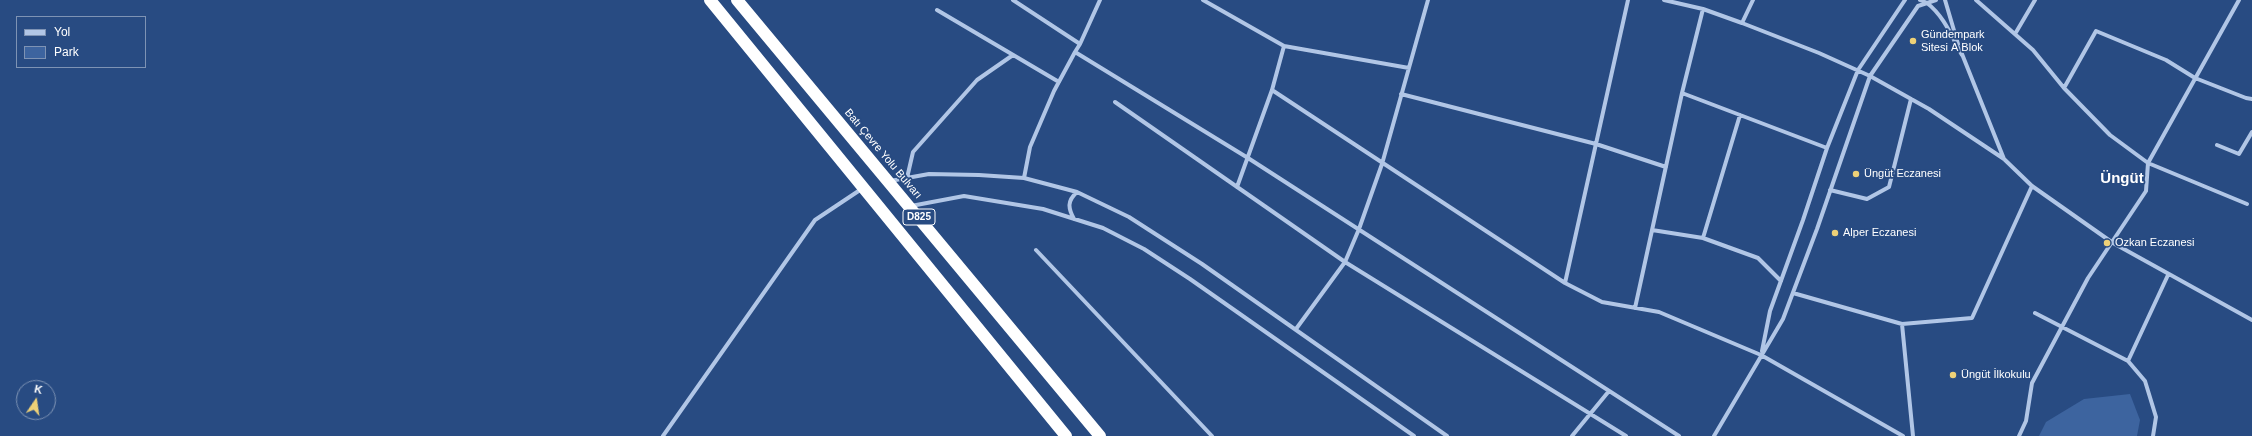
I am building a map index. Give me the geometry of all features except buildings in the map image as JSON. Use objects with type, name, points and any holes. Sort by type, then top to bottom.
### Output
[{"type":"highway","name":"D825","points":[[710,0],[1066,436]]},
{"type":"highway","name":"Batı Çevre Yolu Bulvarı","points":[[737,0],[1100,436]]},
{"type":"street","points":[[1013,0],[1080,44]]},
{"type":"street","points":[[1024,178],[1030,147],[1059,82],[1080,44],[1100,0]]},
{"type":"street","points":[[1203,0],[1284,46],[1409,68]]},
{"type":"street","points":[[1296,330],[1345,262],[1359,229],[1382,164],[1428,0]]},
{"type":"street","points":[[1565,283],[1628,0]]},
{"type":"street","points":[[1664,0],[1703,9],[1819,53],[1870,76],[1911,100],[2004,160],[2032,186],[2113,243],[2168,275],[2252,320]]},
{"type":"street","points":[[1742,24],[1753,0]]},
{"type":"street","points":[[1761,355],[1770,311],[1827,148],[1858,70],[1904,0]]},
{"type":"street","points":[[1920,0],[1935,8],[1947,26],[1962,55]]},
{"type":"street","points":[[1714,436],[1783,319],[1870,76],[1918,6],[1936,0]]},
{"type":"street","points":[[1945,0],[1962,55],[2004,160]]},
{"type":"street","points":[[1976,0],[2033,50],[2064,88],[2110,135],[2148,163],[2247,204]]},
{"type":"street","points":[[2015,34],[2035,0]]},
{"type":"street","points":[[2019,436],[2026,421],[2032,384],[2088,278],[2113,243],[2146,190],[2148,163],[2239,0]]},
{"type":"street","points":[[1635,308],[1682,92],[1703,9]]},
{"type":"street","points":[[937,10],[1059,82]]},
{"type":"street","points":[[2064,88],[2096,31],[2166,60],[2195,78],[2252,99]]},
{"type":"street","points":[[1237,187],[1272,90],[1284,46]]},
{"type":"street","points":[[1075,52],[1248,158],[1679,436]]},
{"type":"street","points":[[906,178],[913,152],[977,80],[1013,55]]},
{"type":"street","points":[[1272,90],[1382,164],[1565,283],[1602,302],[1659,312],[1761,355],[1903,436]]},
{"type":"street","points":[[1682,92],[1827,148]]},
{"type":"street","points":[[1401,94],[1596,144],[1666,167]]},
{"type":"street","points":[[1830,190],[1867,199],[1889,187],[1911,100]]},
{"type":"street","points":[[1115,102],[1345,262],[1626,436]]},
{"type":"street","points":[[1703,238],[1740,115]]},
{"type":"street","points":[[2217,145],[2239,154],[2252,132]]},
{"type":"street","points":[[889,181],[929,174],[1024,178],[1076,192],[1129,217],[1202,264],[1447,436]]},
{"type":"street","points":[[1793,293],[1902,324],[1972,318],[2032,186]]},
{"type":"street","points":[[663,436],[815,220],[864,188]]},
{"type":"street","points":[[1074,219],[1069,209],[1069,204],[1070,198],[1076,192]]},
{"type":"street","points":[[910,206],[964,196],[1043,209],[1103,228],[1144,249],[1414,436]]},
{"type":"street","points":[[1652,230],[1703,238],[1758,258],[1781,281]]},
{"type":"street","points":[[1036,250],[1212,436]]},
{"type":"street","points":[[2128,361],[2168,275]]},
{"type":"street","points":[[2035,313],[2128,361],[2145,382],[2156,417],[2153,436]]},
{"type":"street","points":[[1902,324],[1913,436]]},
{"type":"street","points":[[1572,436],[1609,391]]},
{"type":"green space","points":[[2130,394],[2140,420],[2137,436],[2039,436],[2046,422],[2084,399]]},
{"type":"place","name":"Gündempark Sitesi A Blok","points":[[1913,41]]},
{"type":"place","name":"Üngüt Eczanesi","points":[[1856,174]]},
{"type":"place","name":"Alper Eczanesi","points":[[1835,233]]},
{"type":"place","name":"Ozkan Eczanesi","points":[[2107,243]]},
{"type":"place","name":"Üngüt İlkokulu","points":[[1953,375]]},
{"type":"district","name":"Üngüt","points":[[2122,179]]}]
